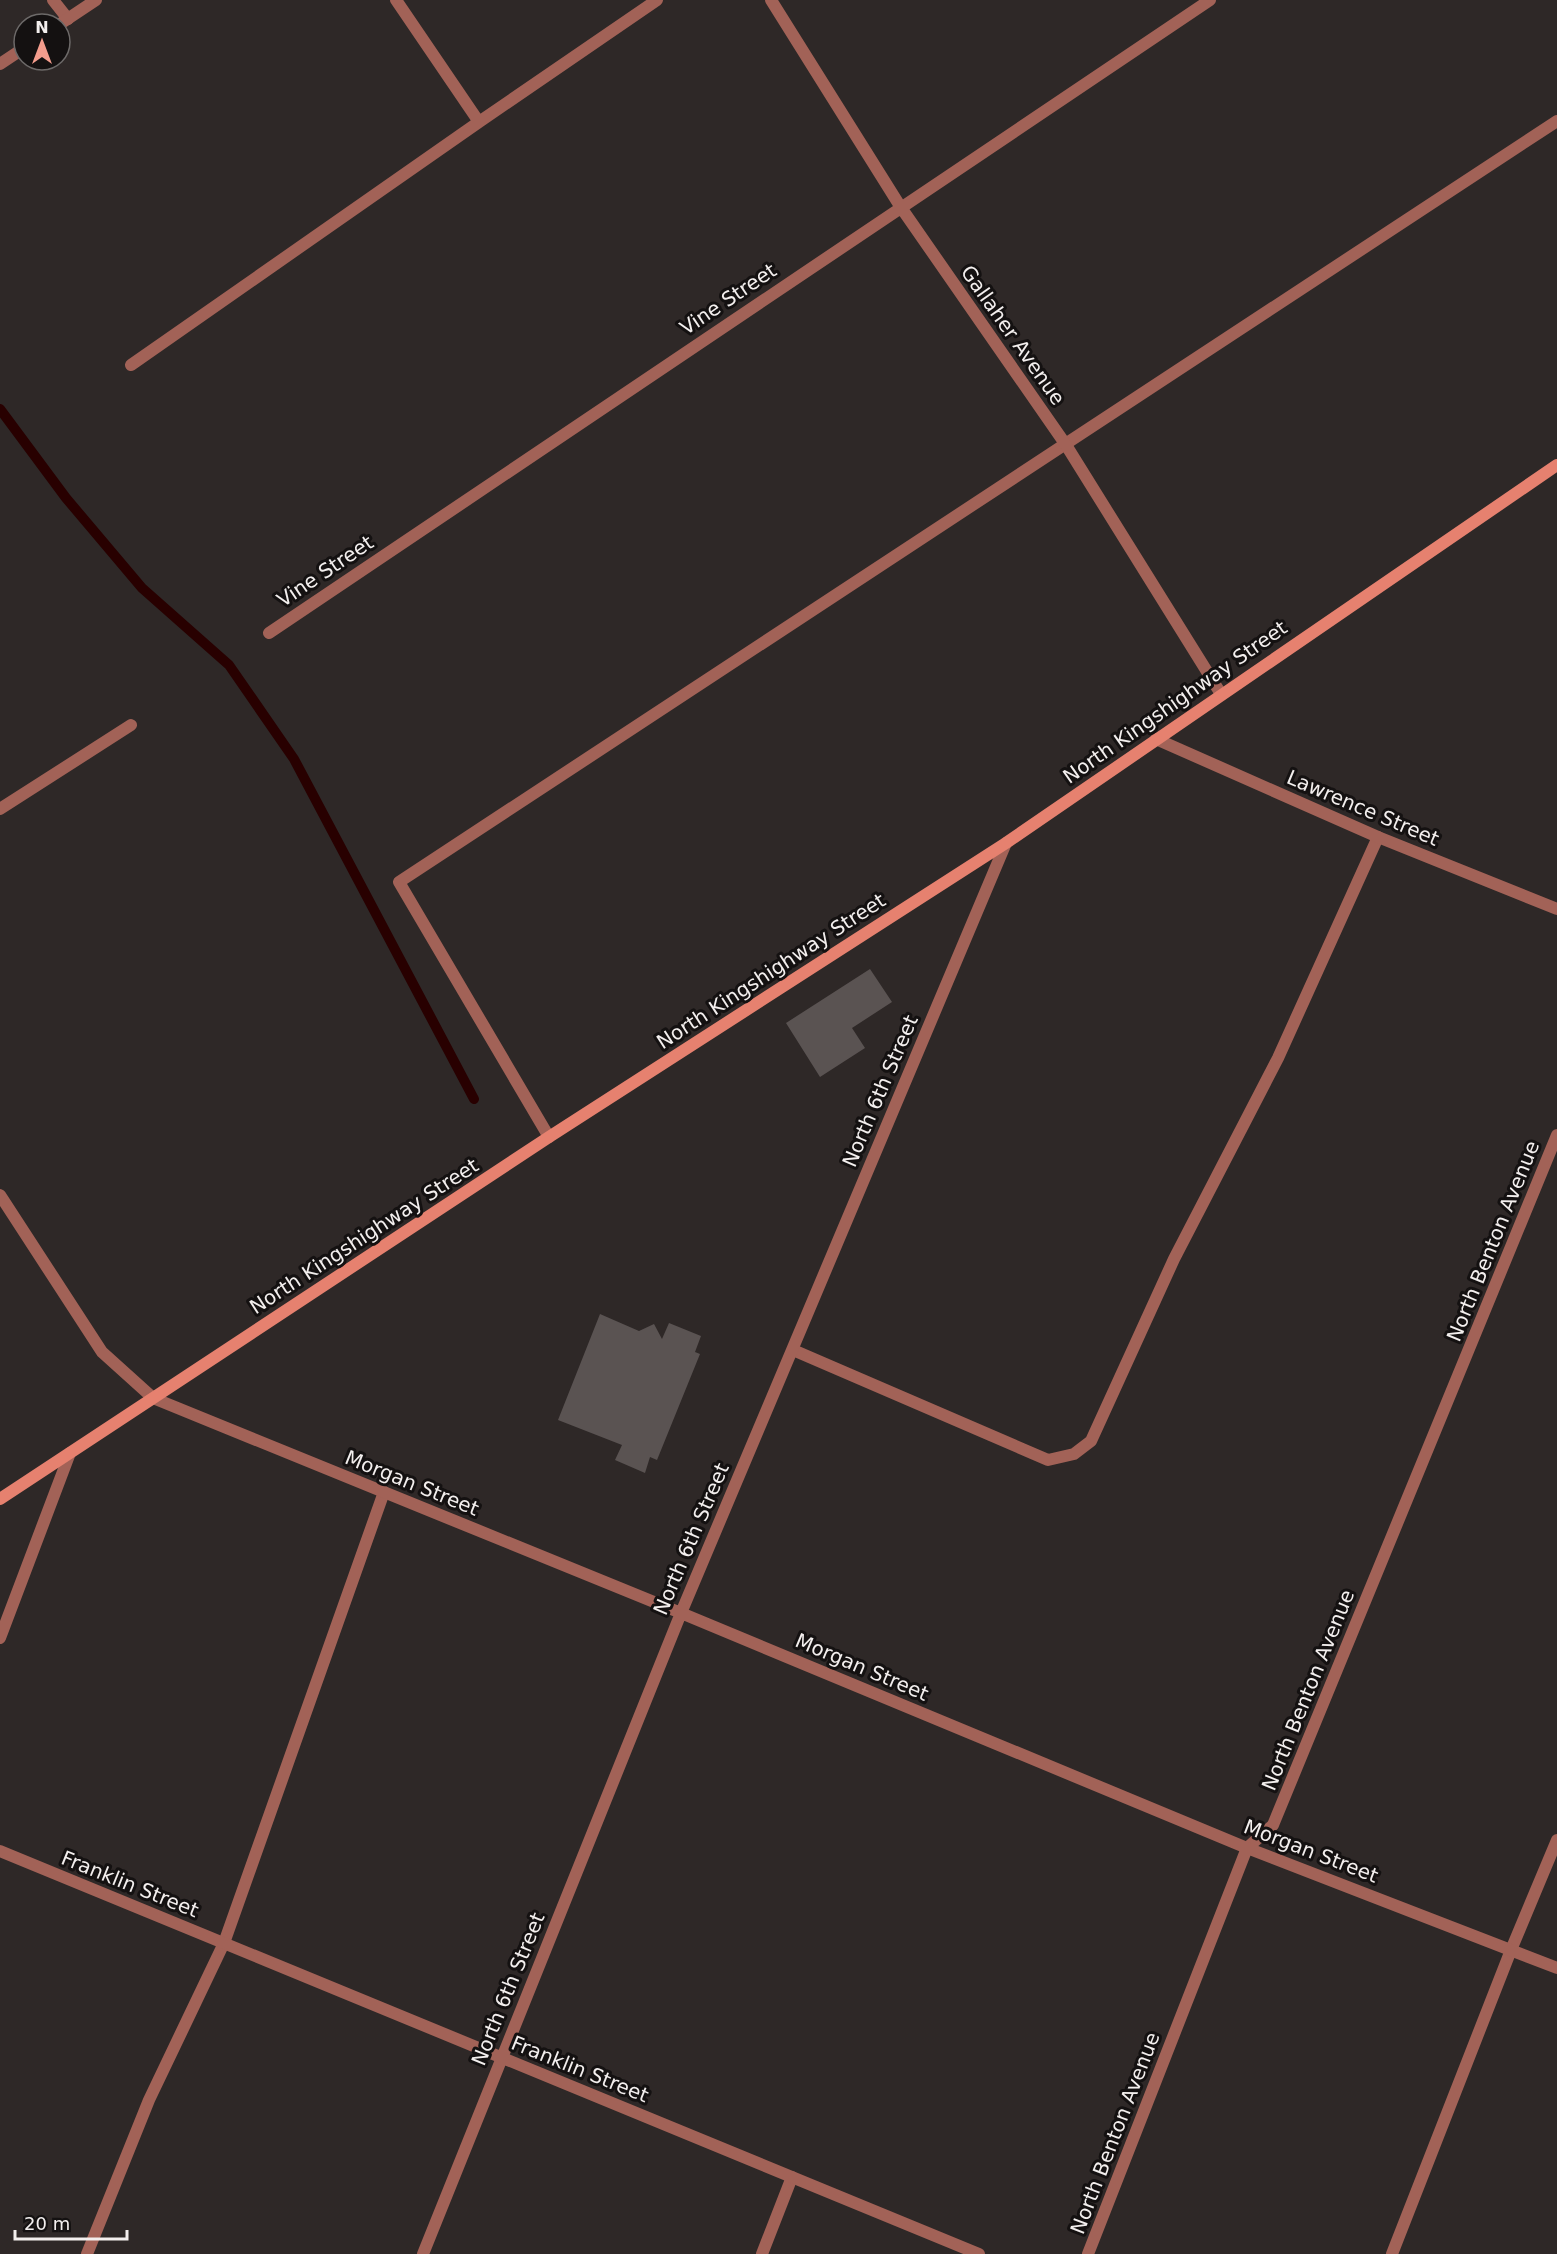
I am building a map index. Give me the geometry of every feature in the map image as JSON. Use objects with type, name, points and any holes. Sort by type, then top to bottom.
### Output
[{"type":"main road","name":"North Kingshighway Street","points":[[0,1499],[549,1137],[1006,843],[1557,465]]},
{"type":"street","points":[[72,16],[96,0]]},
{"type":"street","points":[[396,0],[479,122]]},
{"type":"street","points":[[131,365],[657,0]]},
{"type":"street","name":"Gallaher Avenue","points":[[771,0],[900,206],[1066,445],[1221,694]]},
{"type":"street","name":"Vine Street","points":[[269,633],[900,206],[1210,0]]},
{"type":"street","points":[[549,1137],[399,882],[1557,121]]},
{"type":"street","points":[[0,809],[131,725]]},
{"type":"street","name":"Lawrence Street","points":[[1156,739],[1378,837],[1557,909]]},
{"type":"street","points":[[793,1350],[1048,1461],[1074,1454],[1090,1441],[1174,1259],[1278,1058],[1378,837]]},
{"type":"street","name":"North 6th Street","points":[[423,2254],[681,1612],[1006,843]]},
{"type":"street","name":"North Benton Avenue","points":[[1088,2254],[1247,1848],[1273,1825],[1557,1135]]},
{"type":"street","name":"Morgan Street","points":[[0,1195],[102,1352],[153,1398],[681,1612],[1247,1848],[1557,1968]]},
{"type":"street","points":[[0,1638],[70,1453]]},
{"type":"street","points":[[87,2254],[149,2100],[224,1943],[384,1492]]},
{"type":"street","points":[[1392,2254],[1511,1950],[1557,1840]]},
{"type":"street","name":"Franklin Street","points":[[0,1851],[979,2254]]},
{"type":"street","points":[[762,2254],[792,2177]]},
{"type":"building","points":[[870,969],[892,1002],[852,1028],[865,1048],[820,1077],[786,1023]]},
{"type":"building","points":[[600,1314],[639,1331],[654,1324],[662,1339],[669,1323],[701,1336],[695,1352],[700,1354],[657,1460],[650,1457],[645,1473],[615,1460],[622,1445],[558,1420]]},
{"type":"waterway","points":[[0,409],[66,498],[142,588],[229,665],[294,759],[474,1099]]}]
